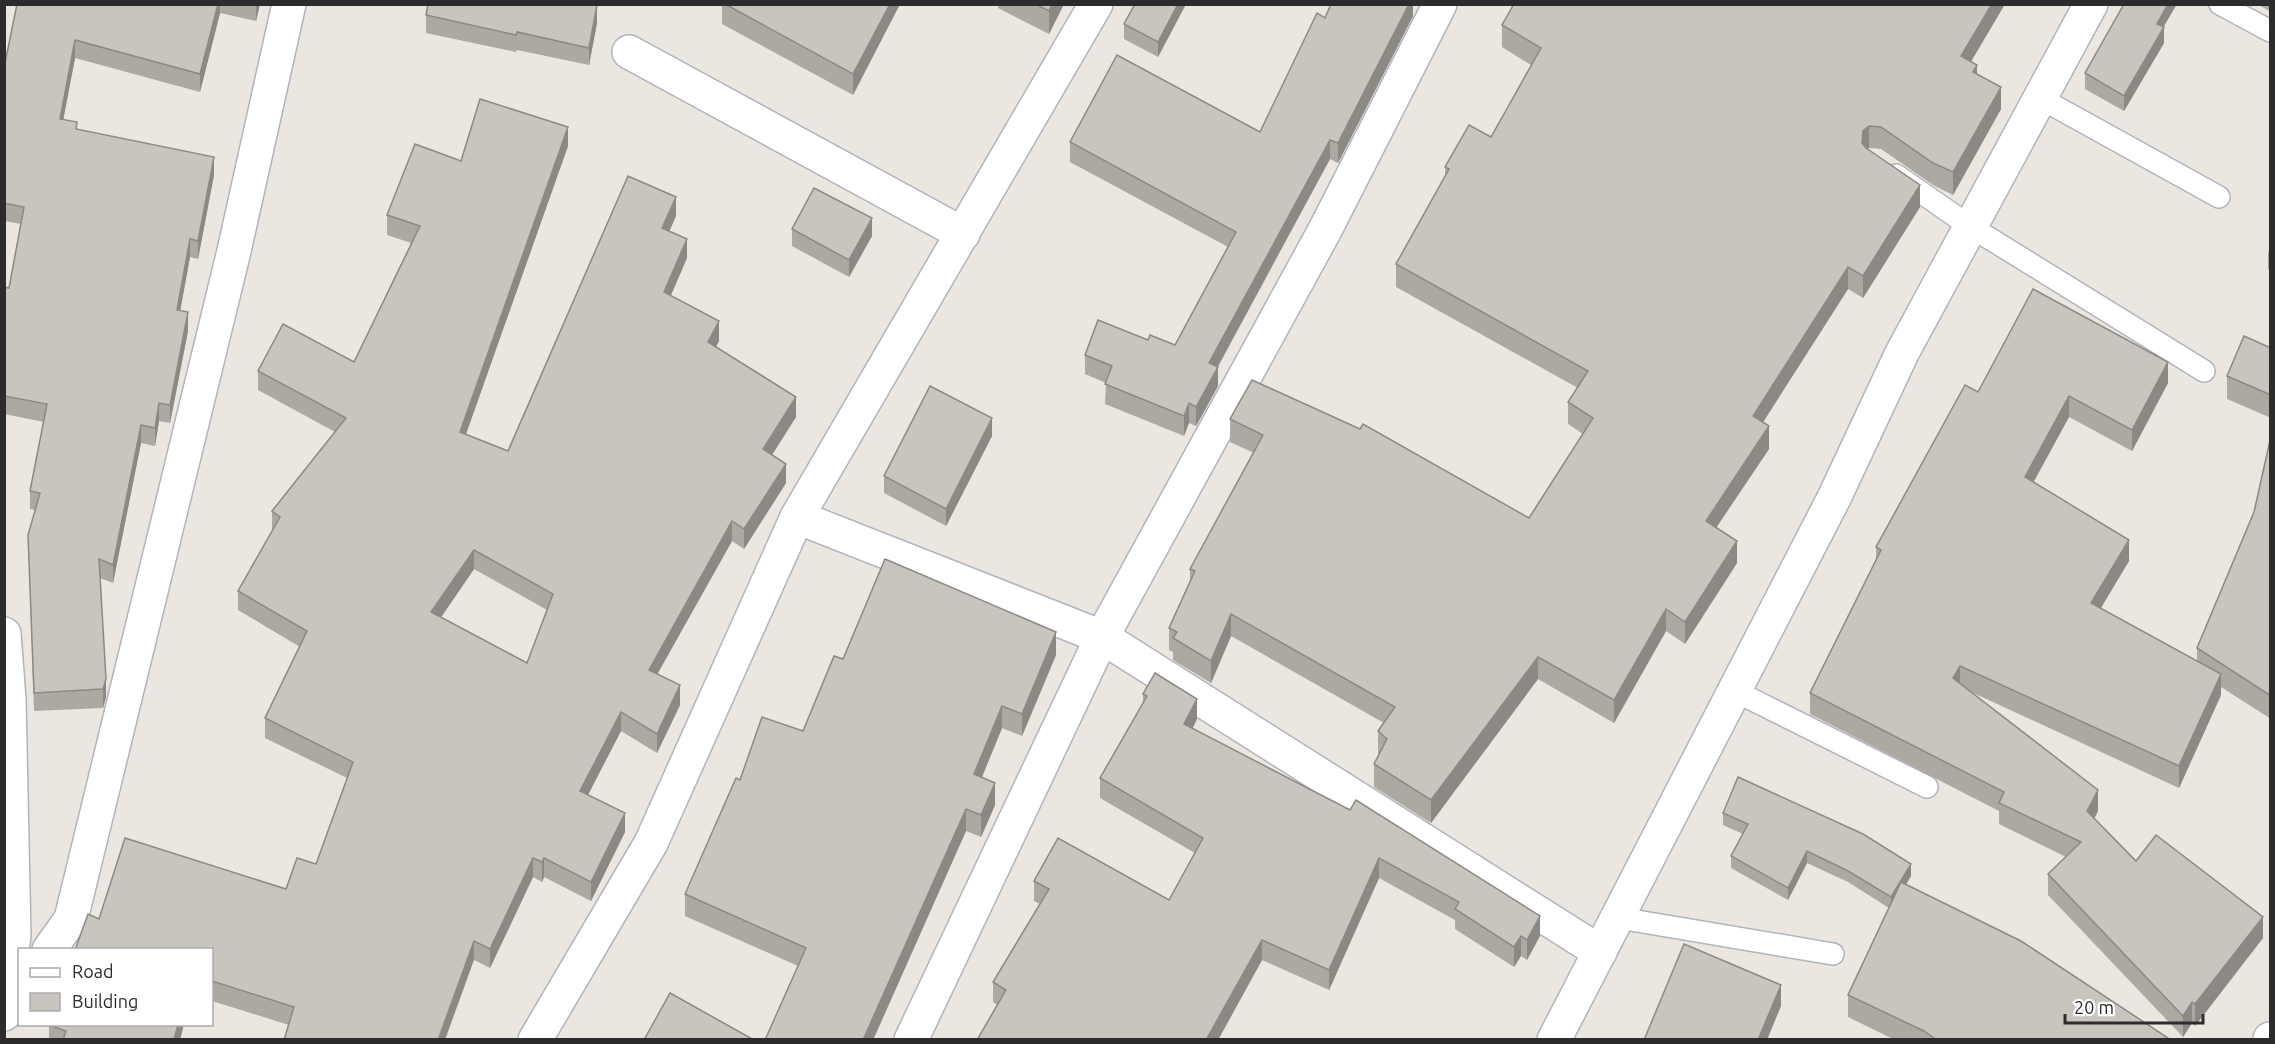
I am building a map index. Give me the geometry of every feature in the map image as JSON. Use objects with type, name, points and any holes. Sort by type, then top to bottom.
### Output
[{"type":"street","points":[[50,948],[71,919],[234,251],[289,4]]},
{"type":"street","points":[[535,1040],[651,843],[797,517],[1096,4]]},
{"type":"street","points":[[911,1040],[1102,637],[1325,230],[1440,4]]},
{"type":"street","points":[[1554,1040],[1834,498],[1902,353],[2091,4]]},
{"type":"street","points":[[629,52],[963,234]]},
{"type":"street","points":[[797,517],[1102,637],[1600,952]]},
{"type":"street","points":[[4,634],[9,699],[14,936],[10,1006]]},
{"type":"lane","points":[[2220,4],[2271,31]]},
{"type":"lane","points":[[2040,98],[2219,196]]},
{"type":"lane","points":[[1883,167],[1971,227],[2204,370]]},
{"type":"lane","points":[[1735,691],[1927,787]]},
{"type":"lane","points":[[1619,918],[1833,954]]},
{"type":"building","points":[[17,4],[218,4],[200,74],[75,40],[60,119],[77,122],[76,129],[214,157],[198,241],[190,239],[177,310],[188,312],[170,405],[159,403],[155,428],[141,425],[113,565],[99,559],[106,679],[103,689],[34,693],[28,535],[40,493],[30,491],[47,404],[4,396],[4,287],[9,288],[24,207],[4,203],[4,68]]},
{"type":"building","points":[[428,4],[597,5],[589,48],[426,15]]},
{"type":"building","points":[[725,4],[890,4],[853,74]]},
{"type":"building","points":[[1035,4],[1052,4],[1049,11]]},
{"type":"building","points":[[1135,4],[1178,4],[1158,42],[1124,24]]},
{"type":"building","points":[[1331,4],[1409,4],[1338,143],[1330,140],[1209,363],[1218,367],[1196,407],[1189,403],[1184,416],[1105,384],[1112,366],[1085,355],[1098,320],[1148,340],[1150,335],[1175,345],[1236,232],[1070,142],[1117,55],[1260,132],[1317,13],[1325,18]]},
{"type":"building","points":[[1514,4],[1992,4],[1961,56],[1977,65],[1973,72],[2001,87],[1953,172],[1933,163],[1881,127],[1869,126],[1863,131],[1862,143],[1866,148],[1920,185],[1863,276],[1848,267],[1753,416],[1769,426],[1706,521],[1737,541],[1685,622],[1666,609],[1614,700],[1538,657],[1431,800],[1374,764],[1387,739],[1378,731],[1395,707],[1231,614],[1211,661],[1173,638],[1177,632],[1169,628],[1195,571],[1190,569],[1263,435],[1230,419],[1252,380],[1360,429],[1363,424],[1529,518],[1593,418],[1568,402],[1588,371],[1396,264],[1449,169],[1445,167],[1469,125],[1491,137],[1541,48],[1502,25]]},
{"type":"building","points":[[2124,4],[2168,4],[2157,24],[2164,27],[2124,96],[2085,73]]},
{"type":"building","points":[[480,99],[568,127],[460,432],[508,451],[628,176],[676,197],[662,228],[687,239],[664,292],[719,321],[708,342],[796,397],[763,449],[786,464],[744,529],[732,521],[649,670],[680,685],[657,734],[621,712],[580,791],[625,813],[591,882],[544,858],[542,862],[533,858],[490,949],[474,941],[438,1040],[284,1040],[294,1007],[213,981],[213,948],[76,948],[88,914],[99,919],[125,838],[286,889],[297,858],[316,864],[353,762],[265,718],[307,631],[238,591],[280,517],[272,511],[346,418],[258,371],[283,324],[354,362],[420,226],[387,215],[415,144],[461,161]],"holes":[[[474,550],[553,594],[527,663],[431,612]]]},
{"type":"building","points":[[814,188],[872,218],[849,260],[792,229]]},
{"type":"building","points":[[2033,289],[2168,362],[2132,430],[2069,396],[2025,477],[2129,540],[2091,603],[2221,674],[2179,766],[1960,666],[1953,678],[2098,790],[2087,811],[2136,861],[2156,835],[2263,917],[2183,1016],[2048,874],[2081,842],[1999,803],[2004,792],[1810,693],[1881,550],[1876,547],[1965,385],[1978,392]]},
{"type":"building","points":[[2244,336],[2271,348],[2271,395],[2227,376]]},
{"type":"building","points":[[930,386],[992,418],[946,509],[884,476]]},
{"type":"building","points":[[2271,436],[2271,696],[2197,648],[2254,512]]},
{"type":"building","points":[[885,559],[1056,632],[1022,714],[1002,706],[974,774],[995,783],[981,815],[966,809],[863,1040],[765,1040],[806,948],[685,894],[736,778],[740,780],[762,717],[803,731],[834,656],[843,659]]},
{"type":"building","points":[[1155,673],[1197,699],[1184,724],[1350,810],[1356,800],[1540,916],[1527,940],[1521,936],[1514,947],[1455,909],[1459,902],[1379,858],[1329,970],[1262,940],[1206,1040],[977,1040],[1006,990],[993,982],[1049,889],[1034,881],[1058,838],[1169,900],[1203,838],[1100,778],[1147,696],[1143,694]]},
{"type":"building","points":[[1738,777],[1863,834],[1911,864],[1891,897],[1848,871],[1807,851],[1788,888],[1731,856],[1748,824],[1723,813]]},
{"type":"building","points":[[1901,882],[2021,941],[2168,1038],[2167,1040],[1937,1040],[1924,1031],[1848,995]]},
{"type":"building","points":[[1684,944],[1781,985],[1758,1040],[1644,1040]]},
{"type":"building","points":[[670,993],[754,1040],[644,1040]]},
{"type":"building","points":[[52,1026],[178,1026],[174,1040],[63,1040],[66,1031]]}]
